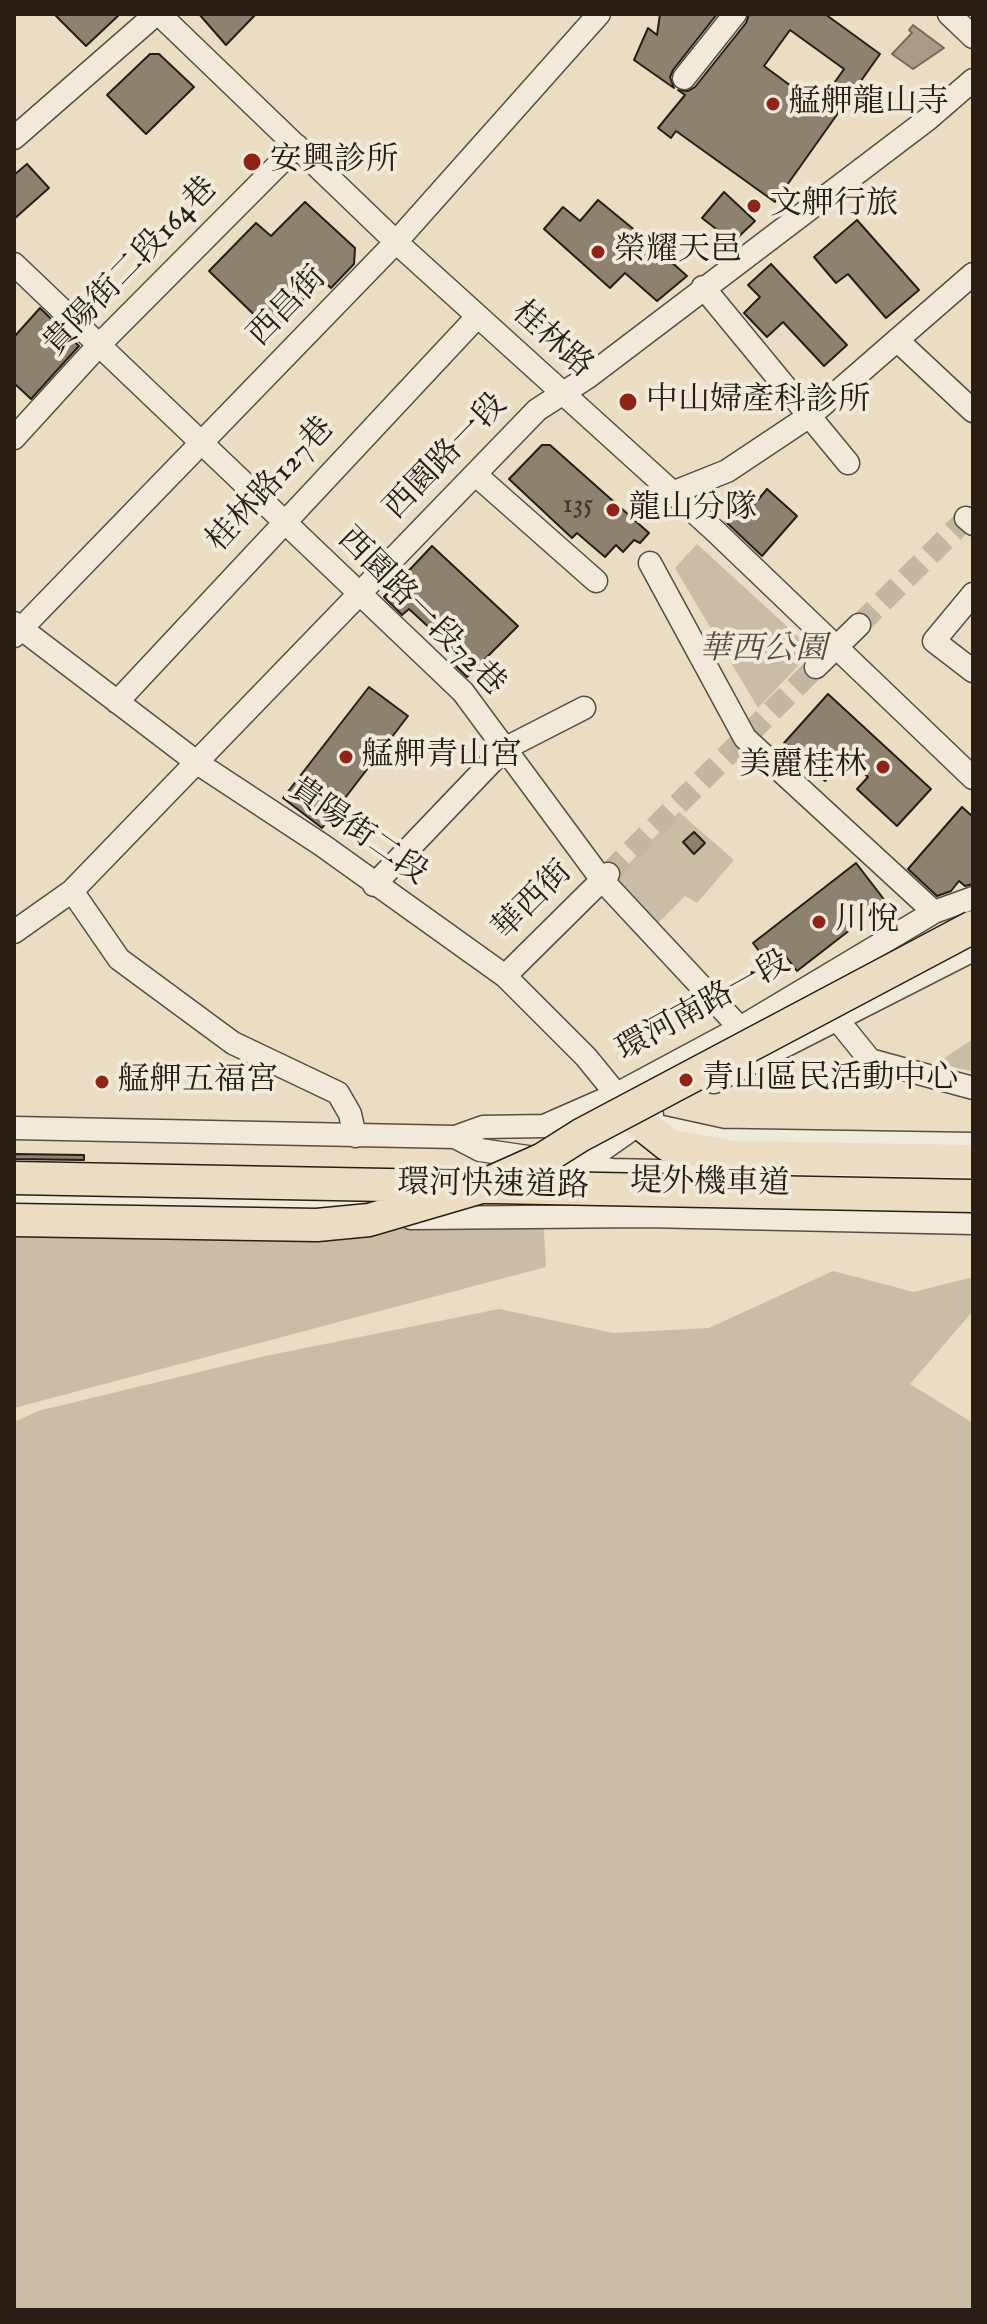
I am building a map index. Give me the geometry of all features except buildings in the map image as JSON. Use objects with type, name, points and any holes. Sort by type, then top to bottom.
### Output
[{"type":"highway","points":[[14,1217],[317,1225],[369,1220],[478,1188],[543,1159],[575,1149],[973,927]]},
{"type":"highway","points":[[639,1122],[668,1145],[732,1157],[973,1161]]},
{"type":"highway","points":[[14,1160],[418,1169],[474,1165],[575,1149]]},
{"type":"highway","name":"環河快速道路","points":[[14,1178],[973,1196]]},
{"type":"highway","name":"環河快速道路","points":[[14,1200],[973,1216]]},
{"type":"street","points":[[14,137],[157,14]]},
{"type":"street","name":"桂林路","points":[[157,14],[396,242],[672,493],[973,778]]},
{"type":"street","name":"西昌街","points":[[16,629],[201,446],[396,242],[599,14]]},
{"type":"street","points":[[684,78],[735,14]]},
{"type":"street","points":[[949,14],[973,37]]},
{"type":"street","name":"西園路一段","points":[[14,932],[72,891],[199,764],[537,410],[563,395],[928,119],[973,80]]},
{"type":"street","name":"貴陽街二段164巷","points":[[14,438],[98,346],[297,146]]},
{"type":"street","name":"西園路一段72巷","points":[[14,264],[201,446],[463,692],[605,877],[740,1028]]},
{"type":"street","points":[[672,493],[727,471],[811,415],[973,274]]},
{"type":"street","points":[[703,287],[848,463]]},
{"type":"street","name":"桂林路127巷","points":[[117,702],[282,521],[477,317]]},
{"type":"street","points":[[897,340],[973,411]]},
{"type":"street","points":[[476,475],[596,581]]},
{"type":"street","points":[[650,563],[745,738],[934,912]]},
{"type":"street","points":[[973,594],[934,641],[973,671]]},
{"type":"street","points":[[816,667],[859,625]]},
{"type":"street","name":"貴陽街二段","points":[[16,629],[199,764],[322,845],[505,976],[617,1094],[639,1122]]},
{"type":"street","points":[[374,885],[504,749],[584,708]]},
{"type":"street","name":"華西街","points":[[505,976],[605,877]]},
{"type":"street","points":[[72,891],[119,959],[233,1043],[338,1093],[350,1114],[355,1136]]},
{"type":"street","name":"環河南路一段","points":[[14,1128],[455,1137],[483,1127],[544,1126],[617,1094],[740,1028],[934,912],[973,898]]},
{"type":"street","points":[[575,1149],[602,1150],[639,1122],[973,950]]},
{"type":"street","points":[[836,1018],[870,1060],[973,1088]]},
{"type":"street","points":[[639,1122],[721,1140],[973,1144]]},
{"type":"street","name":"環河南路一段","points":[[455,1137],[480,1150],[575,1149],[612,1170],[973,1178]]},
{"type":"street","name":"堤外機車道","points":[[14,1200],[386,1208],[446,1215],[973,1223]]},
{"type":"street","name":"堤外機車道","points":[[14,1217],[389,1220],[446,1215]]},
{"type":"green space","name":"華西公園","points":[[697,544],[813,650],[758,708],[675,568]]},
{"type":"green space","points":[[679,812],[734,860],[697,903],[685,896],[658,923],[611,882]]},
{"type":"green space","points":[[973,1039],[973,1071],[935,1064]]},
{"type":"green space","points":[[543,1215],[546,1267],[14,1408],[14,1229]]},
{"type":"green space","points":[[833,1271],[914,1292],[973,1277],[973,1311],[910,1384],[973,1423],[973,2310],[14,2310],[14,1422],[38,1411],[265,1356],[499,1309],[613,1333],[709,1328]]},
{"type":"shaded area","points":[[913,25],[944,48],[913,69],[892,54],[912,33],[909,30]]},
{"type":"tunnel","points":[[859,625],[973,512]]},
{"type":"tunnel","points":[[608,874],[816,667]]},
{"type":"place","name":"艋舺龍山寺","points":[[773,104]]},
{"type":"place","name":"安興診所","points":[[252,162]]},
{"type":"place","name":"文舺行旅","points":[[754,206]]},
{"type":"place","name":"榮耀天邑","points":[[598,252]]},
{"type":"place","name":"中山婦產科診所","points":[[628,402]]},
{"type":"place","name":"龍山分隊","points":[[613,510]]},
{"type":"place","name":"艋舺青山宮","points":[[346,757]]},
{"type":"place","name":"美麗桂林","points":[[883,767]]},
{"type":"place","name":"川悅","points":[[819,922]]},
{"type":"place","name":"青山區民活動中心","points":[[686,1080]]},
{"type":"place","name":"艋舺五福宮","points":[[102,1082]]}]
